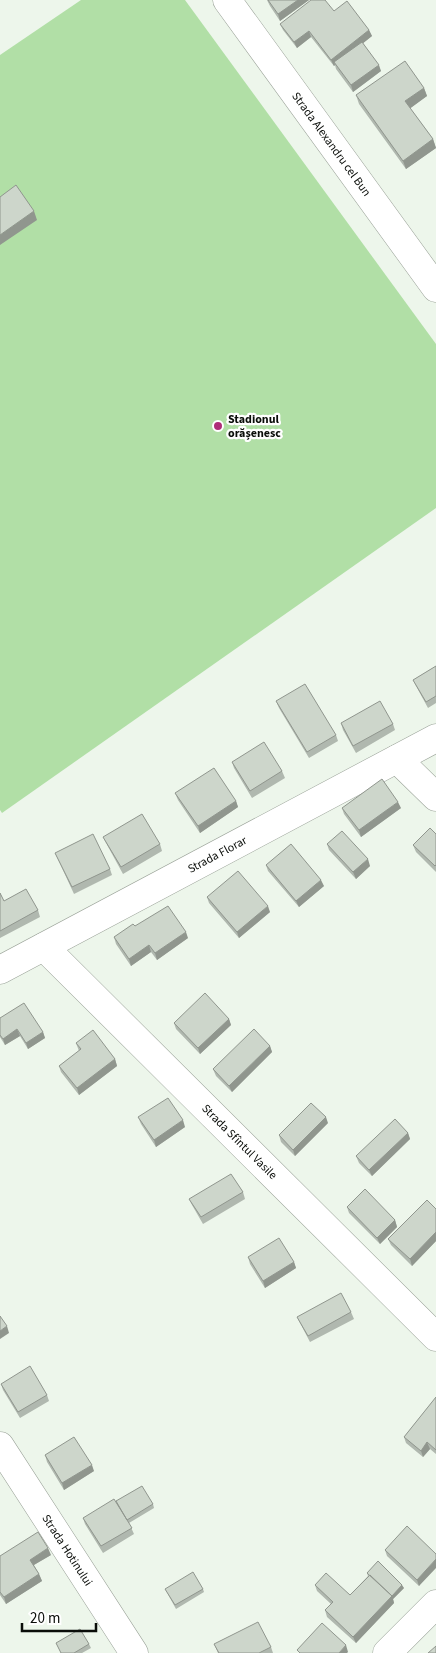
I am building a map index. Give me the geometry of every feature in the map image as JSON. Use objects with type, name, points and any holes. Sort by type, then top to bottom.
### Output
[{"type":"street","name":"Strada Alexandru cel Bun","points":[[227,0],[436,288]]},
{"type":"street","name":"Strada Florar","points":[[0,970],[436,738]]},
{"type":"street","points":[[397,759],[436,797]]},
{"type":"street","name":"Strada Sfîntul Vasile","points":[[44,948],[436,1337]]},
{"type":"street","name":"Strada Hotinului","points":[[0,1446],[134,1653]]},
{"type":"street","points":[[388,1653],[436,1604]]},
{"type":"green space","name":"Stadionul orășenesc","points":[[81,0],[185,0],[436,344],[436,508],[2,813],[0,810],[0,55]]},
{"type":"building","points":[[268,0],[298,0],[278,14]]},
{"type":"building","points":[[311,0],[325,0],[334,11],[347,1],[369,30],[331,60],[309,31],[294,42],[280,24]]},
{"type":"building","points":[[362,42],[379,65],[351,85],[334,62]]},
{"type":"building","points":[[405,61],[424,88],[405,101],[433,139],[403,161],[356,95]]},
{"type":"building","points":[[16,185],[34,211],[0,235],[0,197]]},
{"type":"building","points":[[436,666],[436,696],[426,702],[413,680]]},
{"type":"building","points":[[305,684],[336,735],[307,752],[276,701]]},
{"type":"building","points":[[380,701],[393,724],[353,746],[341,723]]},
{"type":"building","points":[[264,742],[282,771],[250,791],[232,762]]},
{"type":"building","points":[[214,768],[236,801],[198,826],[175,793]]},
{"type":"building","points":[[382,779],[398,802],[359,830],[342,808]]},
{"type":"building","points":[[142,814],[160,844],[121,867],[103,837]]},
{"type":"building","points":[[430,828],[436,834],[435,866],[413,845]]},
{"type":"building","points":[[342,831],[368,859],[353,872],[327,844]]},
{"type":"building","points":[[93,834],[110,869],[72,887],[55,853]]},
{"type":"building","points":[[291,844],[321,880],[296,901],[266,865]]},
{"type":"building","points":[[238,871],[268,906],[237,932],[207,897]]},
{"type":"building","points":[[26,889],[38,910],[0,931],[0,893],[4,901]]},
{"type":"building","points":[[168,906],[186,932],[155,953],[149,945],[129,959],[114,937],[133,924],[135,926]]},
{"type":"building","points":[[205,993],[229,1019],[198,1048],[174,1023]]},
{"type":"building","points":[[24,1003],[43,1032],[26,1043],[17,1029],[3,1039],[0,1035],[0,1018]]},
{"type":"building","points":[[254,1029],[270,1046],[229,1086],[213,1069]]},
{"type":"building","points":[[93,1030],[115,1059],[77,1088],[59,1066],[81,1049],[76,1043]]},
{"type":"building","points":[[168,1098],[183,1120],[154,1140],[138,1117]]},
{"type":"building","points":[[311,1103],[326,1117],[293,1150],[279,1135]]},
{"type":"building","points":[[395,1119],[408,1133],[369,1170],[356,1156]]},
{"type":"building","points":[[231,1174],[243,1192],[201,1217],[189,1199]]},
{"type":"building","points":[[365,1189],[395,1220],[377,1238],[347,1207]]},
{"type":"building","points":[[427,1200],[436,1209],[436,1232],[410,1259],[388,1239]]},
{"type":"building","points":[[279,1238],[294,1262],[263,1281],[248,1257]]},
{"type":"building","points":[[341,1293],[351,1312],[308,1336],[297,1317]]},
{"type":"building","points":[[0,1316],[7,1326],[0,1331]]},
{"type":"building","points":[[30,1366],[47,1395],[18,1412],[1,1384]]},
{"type":"building","points":[[436,1397],[436,1450],[427,1442],[421,1451],[404,1437]]},
{"type":"building","points":[[74,1437],[92,1465],[62,1483],[45,1455]]},
{"type":"building","points":[[142,1486],[153,1504],[127,1520],[116,1501]]},
{"type":"building","points":[[114,1499],[132,1528],[101,1546],[83,1518]]},
{"type":"building","points":[[407,1526],[436,1554],[436,1559],[417,1580],[385,1550]]},
{"type":"building","points":[[38,1532],[48,1548],[30,1560],[39,1574],[4,1597],[0,1592],[0,1556]]},
{"type":"building","points":[[378,1561],[402,1585],[392,1596],[367,1573]]},
{"type":"building","points":[[193,1572],[203,1589],[175,1605],[165,1589]]},
{"type":"building","points":[[326,1573],[350,1595],[370,1575],[392,1596],[353,1637],[325,1610],[333,1602],[315,1585]]},
{"type":"building","points":[[258,1622],[271,1647],[259,1653],[219,1653],[214,1644]]},
{"type":"building","points":[[322,1623],[346,1645],[339,1653],[300,1653],[297,1650]]},
{"type":"building","points":[[80,1629],[89,1644],[74,1653],[61,1653],[56,1643]]},
{"type":"building","points":[[436,1646],[436,1653],[428,1653]]},
{"type":"place","name":"Stadionul orășenesc","points":[[218,426]]}]
